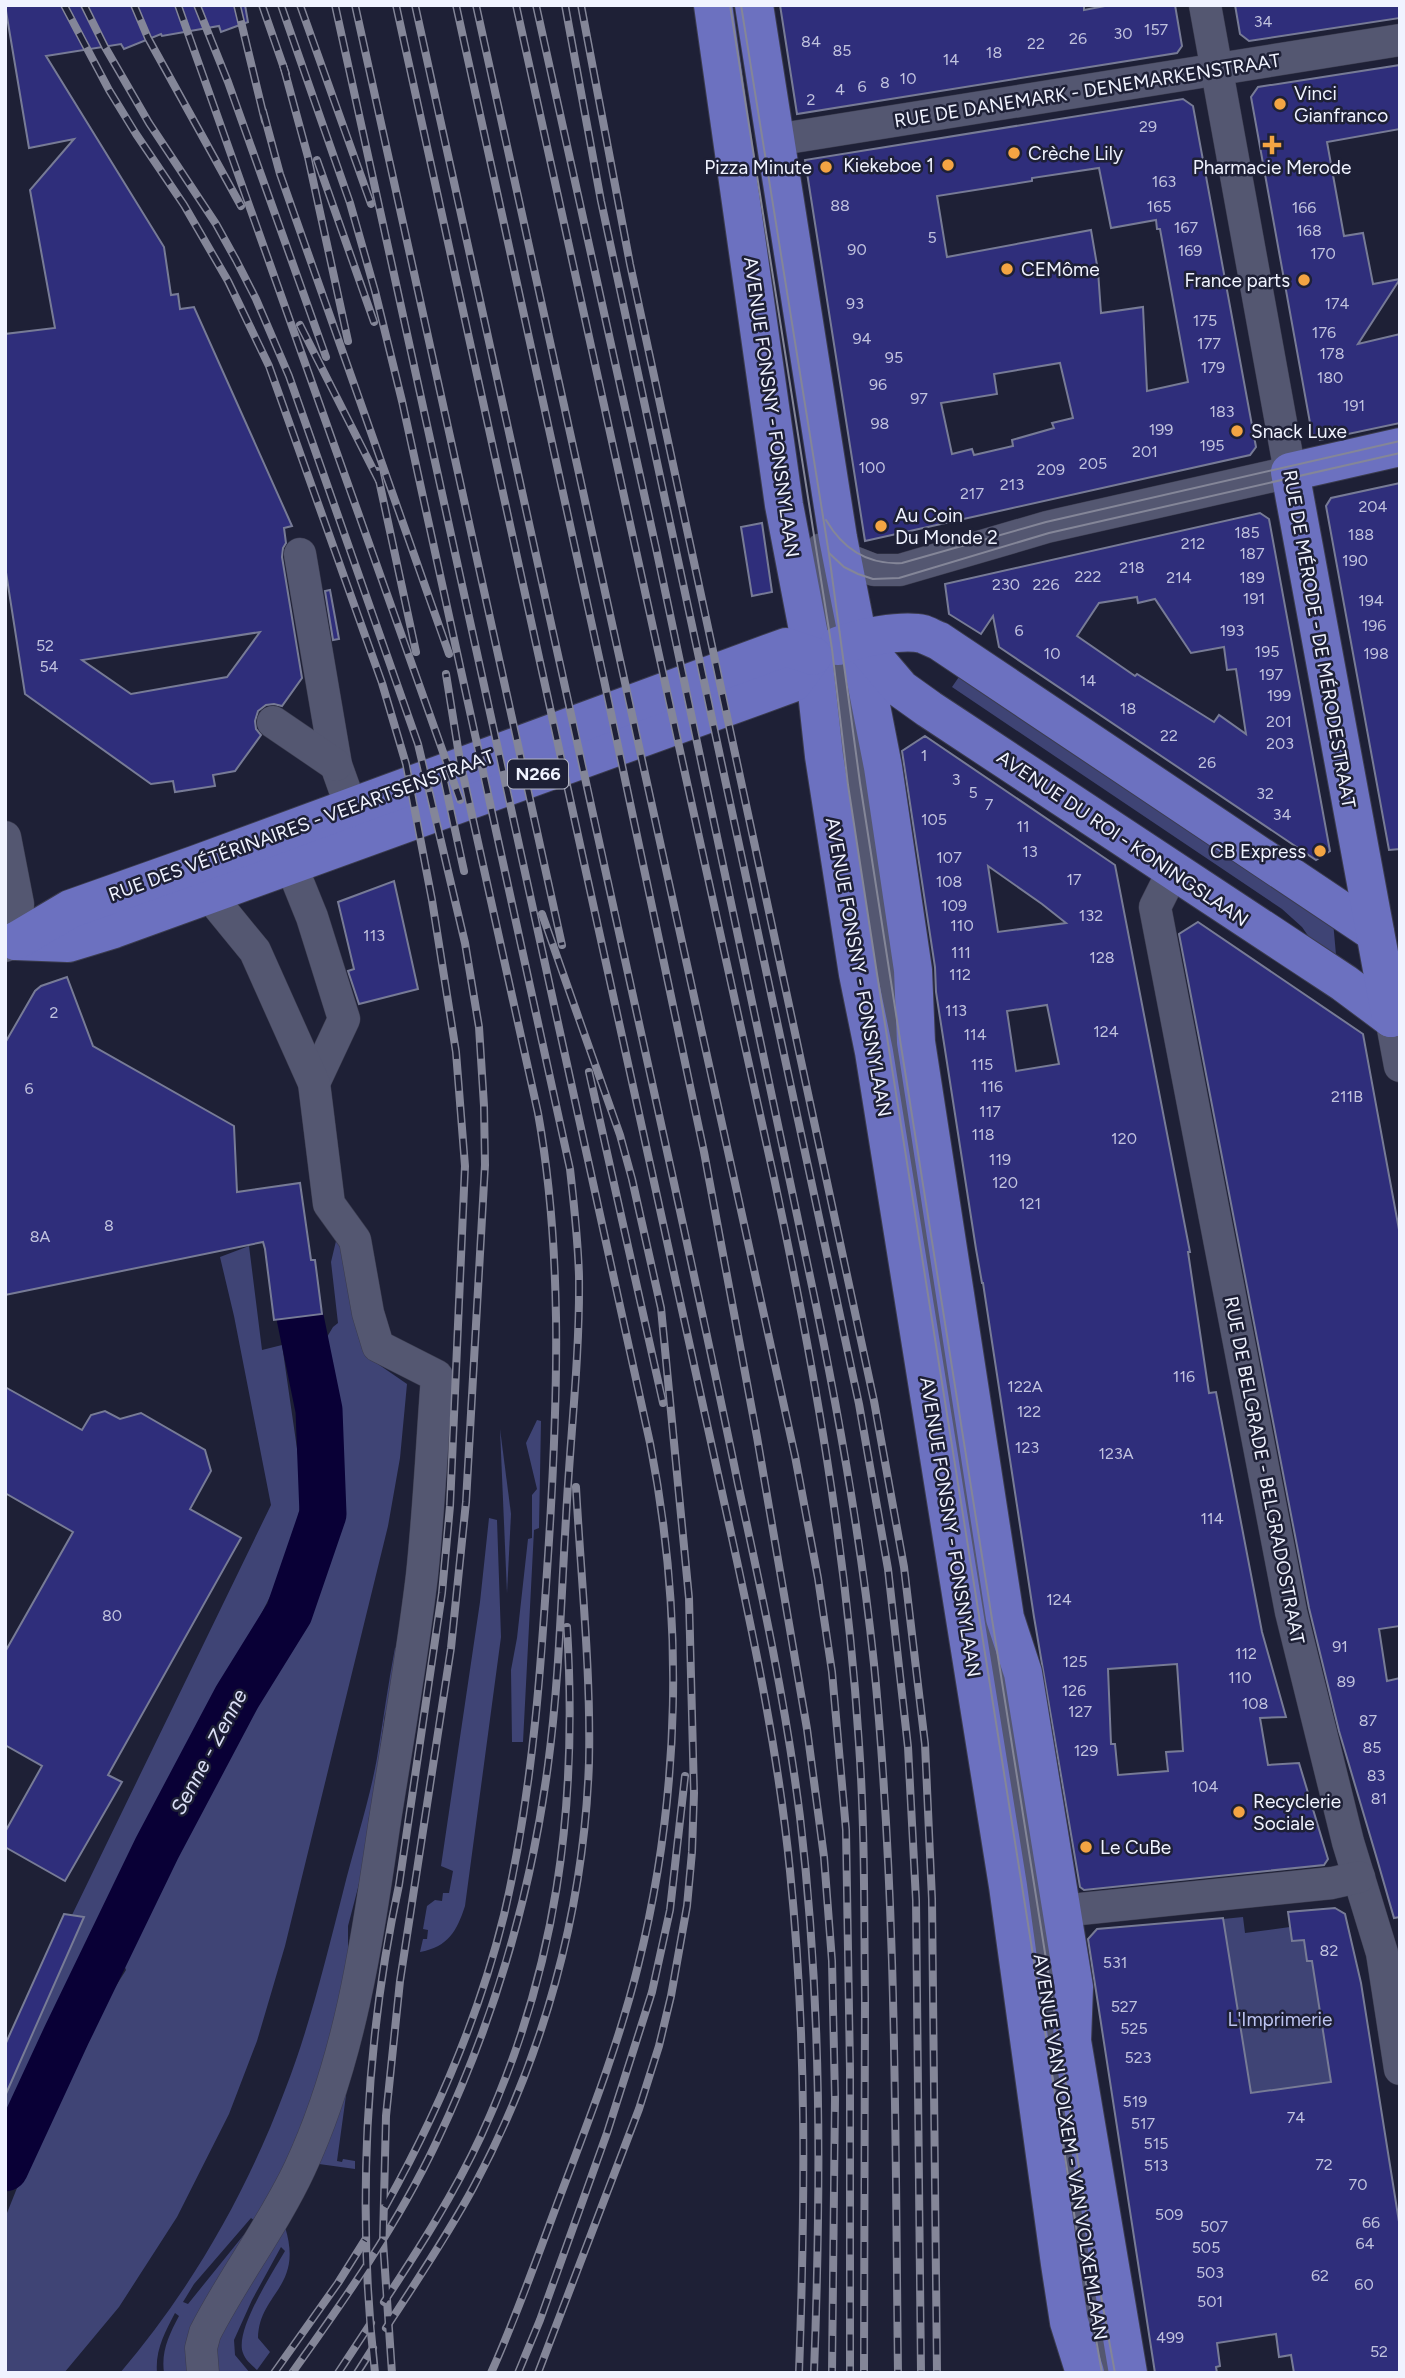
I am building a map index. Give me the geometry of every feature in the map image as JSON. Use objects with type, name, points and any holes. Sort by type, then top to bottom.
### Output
[{"type":"main road","name":"AVENUE FONSNY - FONSNYLAAN","points":[[713,5],[784,505],[836,647],[880,749],[913,970],[916,1042],[1005,1618],[1023,1673],[1036,1920]]},
{"type":"main road","name":"AVENUE FONSNY - FONSNYLAAN","points":[[754,5],[841,552],[836,647],[824,756],[1009,1886],[1036,1920]]},
{"type":"main road","points":[[1290,472],[1400,447]]},
{"type":"main road","name":"RUE DE MÉRODE - DE MÉRODESTRAAT","points":[[1290,472],[1387,941],[1395,1021]]},
{"type":"main road","points":[[836,647],[922,634],[947,646],[1387,941]]},
{"type":"main road","name":"RUE DES VÉTÉRINAIRES - VEEARTSENSTRAAT","points":[[289,858],[351,807],[786,647],[836,647]]},
{"type":"main road","name":"RUE DES VÉTÉRINAIRES - VEEARTSENSTRAAT","points":[[9,950],[68,943],[114,929],[203,878],[289,858],[793,683],[836,647]]},
{"type":"main road","name":"AVENUE DU ROI - KONINGSLAAN","points":[[836,647],[1344,983],[1395,1021]]},
{"type":"main road","name":"AVENUE VAN VOLXEM - VAN VOLXEMLAAN","points":[[1036,1920],[1060,2263],[1069,2322],[1085,2373]]},
{"type":"main road","name":"AVENUE VAN VOLXEM - VAN VOLXEMLAAN","points":[[1036,1920],[1074,1987],[1072,2041],[1128,2373]]},
{"type":"street","name":"AVENUE FONSNY - FONSNYLAAN","points":[[736,5],[829,592],[842,622],[836,647]]},
{"type":"street","name":"RUE DE MÉRODE - DE MÉRODESTRAAT","points":[[1205,5],[1290,472]]},
{"type":"street","name":"RUE DE DANEMARK - DENEMARKENSTRAAT","points":[[775,140],[1400,40]]},
{"type":"street","points":[[841,552],[851,561],[874,570],[900,570],[1047,527],[1290,472]]},
{"type":"street","points":[[300,554],[336,765],[351,807]]},
{"type":"street","points":[[273,722],[336,765]]},
{"type":"street","points":[[5,837],[18,904],[9,950]]},
{"type":"street","points":[[289,858],[329,910],[341,964]]},
{"type":"street","points":[[289,858],[312,916],[344,1019],[314,1083]]},
{"type":"street","name":"RUE DE BELGRADE - BELGRADOSTRAAT","points":[[1172,871],[1155,907],[1291,1612],[1359,1877],[1382,1953],[1400,2069]]},
{"type":"street","points":[[203,878],[255,951],[314,1083],[329,1203],[355,1240],[368,1313],[378,1346],[437,1376],[422,1574],[401,1728],[365,1951],[348,2025],[326,2101],[301,2167],[266,2234],[215,2312],[205,2333],[201,2348],[203,2373]]},
{"type":"street","name":"RUE DE MÉRODE - DE MÉRODESTRAAT","points":[[1395,1021],[1400,1066]]},
{"type":"street","points":[[1036,1920],[1332,1883],[1359,1877]]},
{"type":"street","name":"AVENUE VAN VOLXEM - VAN VOLXEMLAAN","points":[[1036,1920],[1083,2231],[1109,2373]]},
{"type":"green space","points":[[963,671],[1333,921],[1337,966],[1322,956],[1302,927],[1282,909],[952,687]]},
{"type":"green space","points":[[336,1241],[347,1253],[375,1362],[407,1384],[400,1458],[388,1526],[285,1946],[257,2041],[229,2114],[177,2217],[119,2307],[64,2373],[5,2373],[5,2218],[25,2168],[95,2019],[126,1970],[122,1959],[234,1729],[256,1707],[330,1554],[341,1508],[342,1481],[324,1342],[338,1323],[331,1262]]},
{"type":"green space","points":[[249,1246],[262,1350],[282,1345],[303,1490],[294,1539],[279,1579],[5,2115],[5,2096],[84,1918],[72,1915],[271,1505],[220,1257]]},
{"type":"green space","points":[[537,1420],[541,1421],[539,1528],[534,1530],[523,1742],[512,1742],[511,1670],[528,1539],[532,1538],[532,1495],[537,1489],[526,1443]]},
{"type":"green space","points":[[500,1429],[511,1514],[507,1593]]},
{"type":"green space","points":[[489,1518],[497,1520],[501,1637],[465,1906],[459,1923],[450,1936],[438,1946],[420,1952],[423,1939],[427,1939],[428,1930],[423,1929],[427,1906],[435,1900],[442,1901],[443,1893],[449,1893],[453,1871],[441,1866],[480,1602]]},
{"type":"green space","points":[[404,1644],[394,1703],[385,1714],[369,1817],[366,1857],[348,1926],[348,1947],[354,1967],[318,2097],[194,2373],[164,2373],[165,2350],[179,2316],[175,2313],[159,2349],[157,2373],[120,2373],[170,2308],[215,2239],[253,2166],[285,2090],[317,1992],[370,1792],[395,1648]],"holes":[[[251,2218],[255,2221],[188,2304],[183,2302],[194,2284]]]},
{"type":"green space","name":"L'Imprimerie","points":[[1243,1917],[1245,1933],[1290,1927],[1292,1941],[1304,1940],[1307,1961],[1312,1960],[1331,2082],[1251,2093],[1223,1919]]},
{"type":"green space","points":[[355,2030],[337,2161],[355,2161],[355,2169],[319,2164],[317,2159]]},
{"type":"green space","points":[[285,2227],[289,2263],[285,2277],[265,2310],[258,2338],[270,2352],[257,2370],[244,2356],[242,2343],[256,2302],[285,2251],[281,2247],[234,2340],[235,2355],[250,2373],[209,2373],[210,2333]]},
{"type":"building","points":[[5,5],[245,5],[248,22],[221,32],[219,26],[162,36],[161,34],[124,49],[121,44],[46,56],[164,247],[171,295],[178,294],[180,309],[194,307],[292,526],[284,528],[286,543],[282,557],[302,678],[282,706],[266,705],[258,711],[256,729],[261,735],[235,771],[213,775],[215,786],[175,792],[173,781],[151,784],[25,694],[5,566],[5,334],[55,328],[30,190],[74,139],[29,148]],"holes":[[[260,632],[227,677],[131,694],[82,660]]]},
{"type":"building","points":[[780,5],[1084,5],[1084,10],[1110,5],[1175,5],[1182,46],[1177,53],[797,114]]},
{"type":"building","points":[[1235,5],[1400,5],[1400,18],[1249,41],[1240,34]]},
{"type":"building","points":[[1400,65],[1400,129],[1327,142],[1344,236],[1363,233],[1373,284],[1400,279],[1358,344],[1400,334],[1400,423],[1320,440],[1312,434],[1251,97],[1258,87]]},
{"type":"building","points":[[1183,99],[1193,106],[1256,447],[1250,455],[865,541],[805,160]],"holes":[[[1099,168],[1111,228],[1156,220],[1157,229],[1160,229],[1188,382],[1147,391],[1143,307],[1101,313],[1091,230],[947,257],[937,196]],[[1060,363],[1073,418],[1052,423],[1054,428],[1012,440],[1013,446],[974,455],[972,449],[952,454],[941,403],[997,394],[994,374]]]},
{"type":"building","points":[[1400,483],[1400,849],[1389,850],[1326,506],[1331,498]]},
{"type":"building","points":[[1260,513],[1269,519],[1330,851],[1316,860],[999,647],[993,616],[981,634],[949,614],[945,584]],"holes":[[[1137,597],[1138,603],[1155,599],[1191,653],[1224,647],[1227,670],[1236,669],[1246,734],[1219,715],[1214,722],[1137,674],[1135,676],[1077,636],[1099,603]]]},
{"type":"building","points":[[762,523],[772,592],[752,596],[741,527]]},
{"type":"building","points":[[330,590],[339,639],[333,640],[325,591]]},
{"type":"building","points":[[925,736],[1115,865],[1190,1252],[1209,1393],[1216,1392],[1262,1632],[1286,1717],[1260,1718],[1268,1765],[1299,1763],[1328,1859],[1324,1865],[1084,1890],[1080,1887],[976,1249],[902,751]],"holes":[[[988,866],[1042,904],[1066,923],[998,932]],[[1047,1005],[1059,1064],[1016,1071],[1007,1011]],[[1177,1664],[1183,1751],[1166,1752],[1168,1771],[1118,1775],[1115,1744],[1111,1744],[1108,1669]]]},
{"type":"building","points":[[394,881],[418,989],[359,1004],[348,971],[354,969],[338,902]]},
{"type":"building","points":[[1198,922],[1363,1034],[1400,1235],[1400,1626],[1379,1629],[1387,1681],[1400,1678],[1400,1917],[1394,1918],[1339,1731],[1309,1608],[1179,934]]},
{"type":"building","points":[[67,977],[93,1046],[234,1126],[237,1192],[300,1183],[322,1314],[274,1320],[263,1242],[5,1295],[5,1043],[35,991],[41,986]]},
{"type":"building","points":[[5,1387],[82,1430],[91,1415],[105,1411],[120,1419],[141,1413],[205,1450],[211,1471],[190,1509],[241,1538],[108,1775],[122,1782],[65,1881],[5,1847],[5,1832],[42,1766],[5,1745],[5,1652],[73,1532],[5,1493]]},
{"type":"building","points":[[1335,1908],[1345,1914],[1361,1983],[1400,2228],[1400,2373],[1294,2373],[1291,2355],[1279,2357],[1276,2334],[1217,2343],[1220,2366],[1216,2367],[1217,2373],[1155,2373],[1088,1939],[1097,1929],[1223,1918],[1251,2093],[1331,2082],[1312,1961],[1307,1961],[1304,1940],[1292,1941],[1288,1912]]},
{"type":"building","points":[[64,1914],[84,1917],[5,2096],[5,2045]]},
{"type":"waterway","name":"Senne - Zenne","points":[[5,2168],[157,1848],[237,1697],[289,1613],[323,1514],[319,1410],[300,1317]]},
{"type":"tram line","points":[[730,5],[832,649],[848,785],[877,974],[1077,2232],[1102,2373]]},
{"type":"tram line","points":[[741,5],[829,554],[860,783],[901,1046],[1089,2230],[1115,2373]]},
{"type":"tram line","points":[[826,520],[840,539],[858,553],[878,561],[902,563],[1046,522],[1400,441]]},
{"type":"tram line","points":[[829,553],[844,567],[858,574],[873,579],[899,578],[1049,533],[1400,453]]},
{"type":"railway","points":[[64,5],[109,90],[184,205],[228,281],[269,366],[382,683],[406,764],[432,900],[456,1052],[465,1166],[450,1506],[442,1593],[399,1885],[378,2005],[368,2128],[366,2252],[375,2373]]},
{"type":"railway","points":[[84,5],[149,123],[216,224],[236,260],[289,376],[418,744],[465,943],[479,1027],[485,1165],[466,1502],[451,1648],[400,1981],[386,2116],[383,2241],[392,2373]]},
{"type":"railway","points":[[134,5],[148,38],[241,206]]},
{"type":"railway","points":[[178,5],[460,800]]},
{"type":"railway","points":[[197,5],[228,82],[326,357]]},
{"type":"railway","points":[[237,5],[265,121]]},
{"type":"railway","points":[[262,5],[286,74]]},
{"type":"railway","points":[[281,5],[350,203],[402,401],[570,1169],[579,1276],[576,1367],[555,1703],[541,1814],[520,1910],[476,2051],[422,2172],[351,2289],[292,2373]]},
{"type":"railway","points":[[300,5],[371,204]]},
{"type":"railway","points":[[335,5],[650,1443],[669,1574],[673,1705],[670,1771],[663,1836],[638,1966],[613,2052],[593,2108],[491,2373]]},
{"type":"railway","points":[[355,5],[562,945]]},
{"type":"railway","points":[[396,5],[732,1538],[773,1745],[796,1934],[802,2059],[803,2247],[799,2373]]},
{"type":"railway","points":[[415,5],[692,1265],[781,1691],[800,1817],[816,2026],[818,2233],[814,2373]]},
{"type":"railway","points":[[456,5],[704,1152],[807,1729],[824,1857],[832,1961],[835,2098],[832,2373]]},
{"type":"railway","points":[[476,5],[795,1456],[818,1578],[832,1672],[846,1830],[850,2069],[850,2373]]},
{"type":"railway","points":[[516,5],[774,1178],[827,1459],[854,1673],[862,1808],[865,1998],[864,2373]]},
{"type":"railway","points":[[536,5],[656,548],[808,1267],[854,1514],[874,1664],[887,1841],[894,2018],[898,2373]]},
{"type":"railway","points":[[565,5],[601,201],[859,1404],[888,1569],[908,1747],[916,1900],[921,2373]]},
{"type":"railway","points":[[581,5],[630,264],[874,1401],[904,1567],[925,1744],[932,1899],[937,2373]]},
{"type":"railway","points":[[283,65],[308,157],[348,341]]},
{"type":"railway","points":[[263,111],[280,174],[449,654]]},
{"type":"railway","points":[[317,160],[374,322]]},
{"type":"railway","points":[[300,325],[379,481]]},
{"type":"railway","points":[[377,471],[416,652]]},
{"type":"railway","points":[[385,2207],[422,2137],[454,2065],[482,1991],[504,1915],[530,1770],[540,1672],[553,1473],[556,1318],[546,1164],[538,1113],[460,761],[446,674]]},
{"type":"railway","points":[[444,779],[464,871]]},
{"type":"railway","points":[[538,2373],[639,2109],[659,2046],[687,1906],[694,1793],[689,1598],[661,1308],[620,1135],[542,914]]},
{"type":"railway","points":[[589,1072],[663,1403]]},
{"type":"railway","points":[[386,2328],[453,2224],[498,2138],[539,2035],[569,1928],[579,1873],[589,1762],[587,1659],[576,1487]]},
{"type":"railway","points":[[384,2302],[436,2221],[471,2158],[507,2074],[545,1950],[557,1888],[565,1824],[570,1694],[567,1627]]},
{"type":"railway","points":[[518,2373],[540,2320],[607,2133],[652,1992],[670,1910],[685,1776]]},
{"type":"railway","points":[[274,2373],[365,2240]]},
{"type":"railway","points":[[338,2373],[371,2323]]},
{"type":"railway","points":[[357,2373],[373,2348]]},
{"type":"place","name":"Vinci Gianfranco","points":[[1280,104]]},
{"type":"place","name":"Pharmacie Merode","points":[[1272,145]]},
{"type":"place","name":"Crèche Lily","points":[[1014,153]]},
{"type":"place","name":"Kiekeboe 1","points":[[948,165]]},
{"type":"place","name":"Pizza Minute","points":[[826,167]]},
{"type":"place","name":"CEMôme","points":[[1007,269]]},
{"type":"place","name":"France parts","points":[[1304,280]]},
{"type":"place","name":"Snack Luxe","points":[[1237,431]]},
{"type":"place","name":"Au Coin Du Monde 2","points":[[881,526]]},
{"type":"place","name":"CB Express","points":[[1320,851]]},
{"type":"place","name":"Recyclerie Sociale","points":[[1239,1812]]},
{"type":"place","name":"Le CuBe","points":[[1086,1847]]}]
